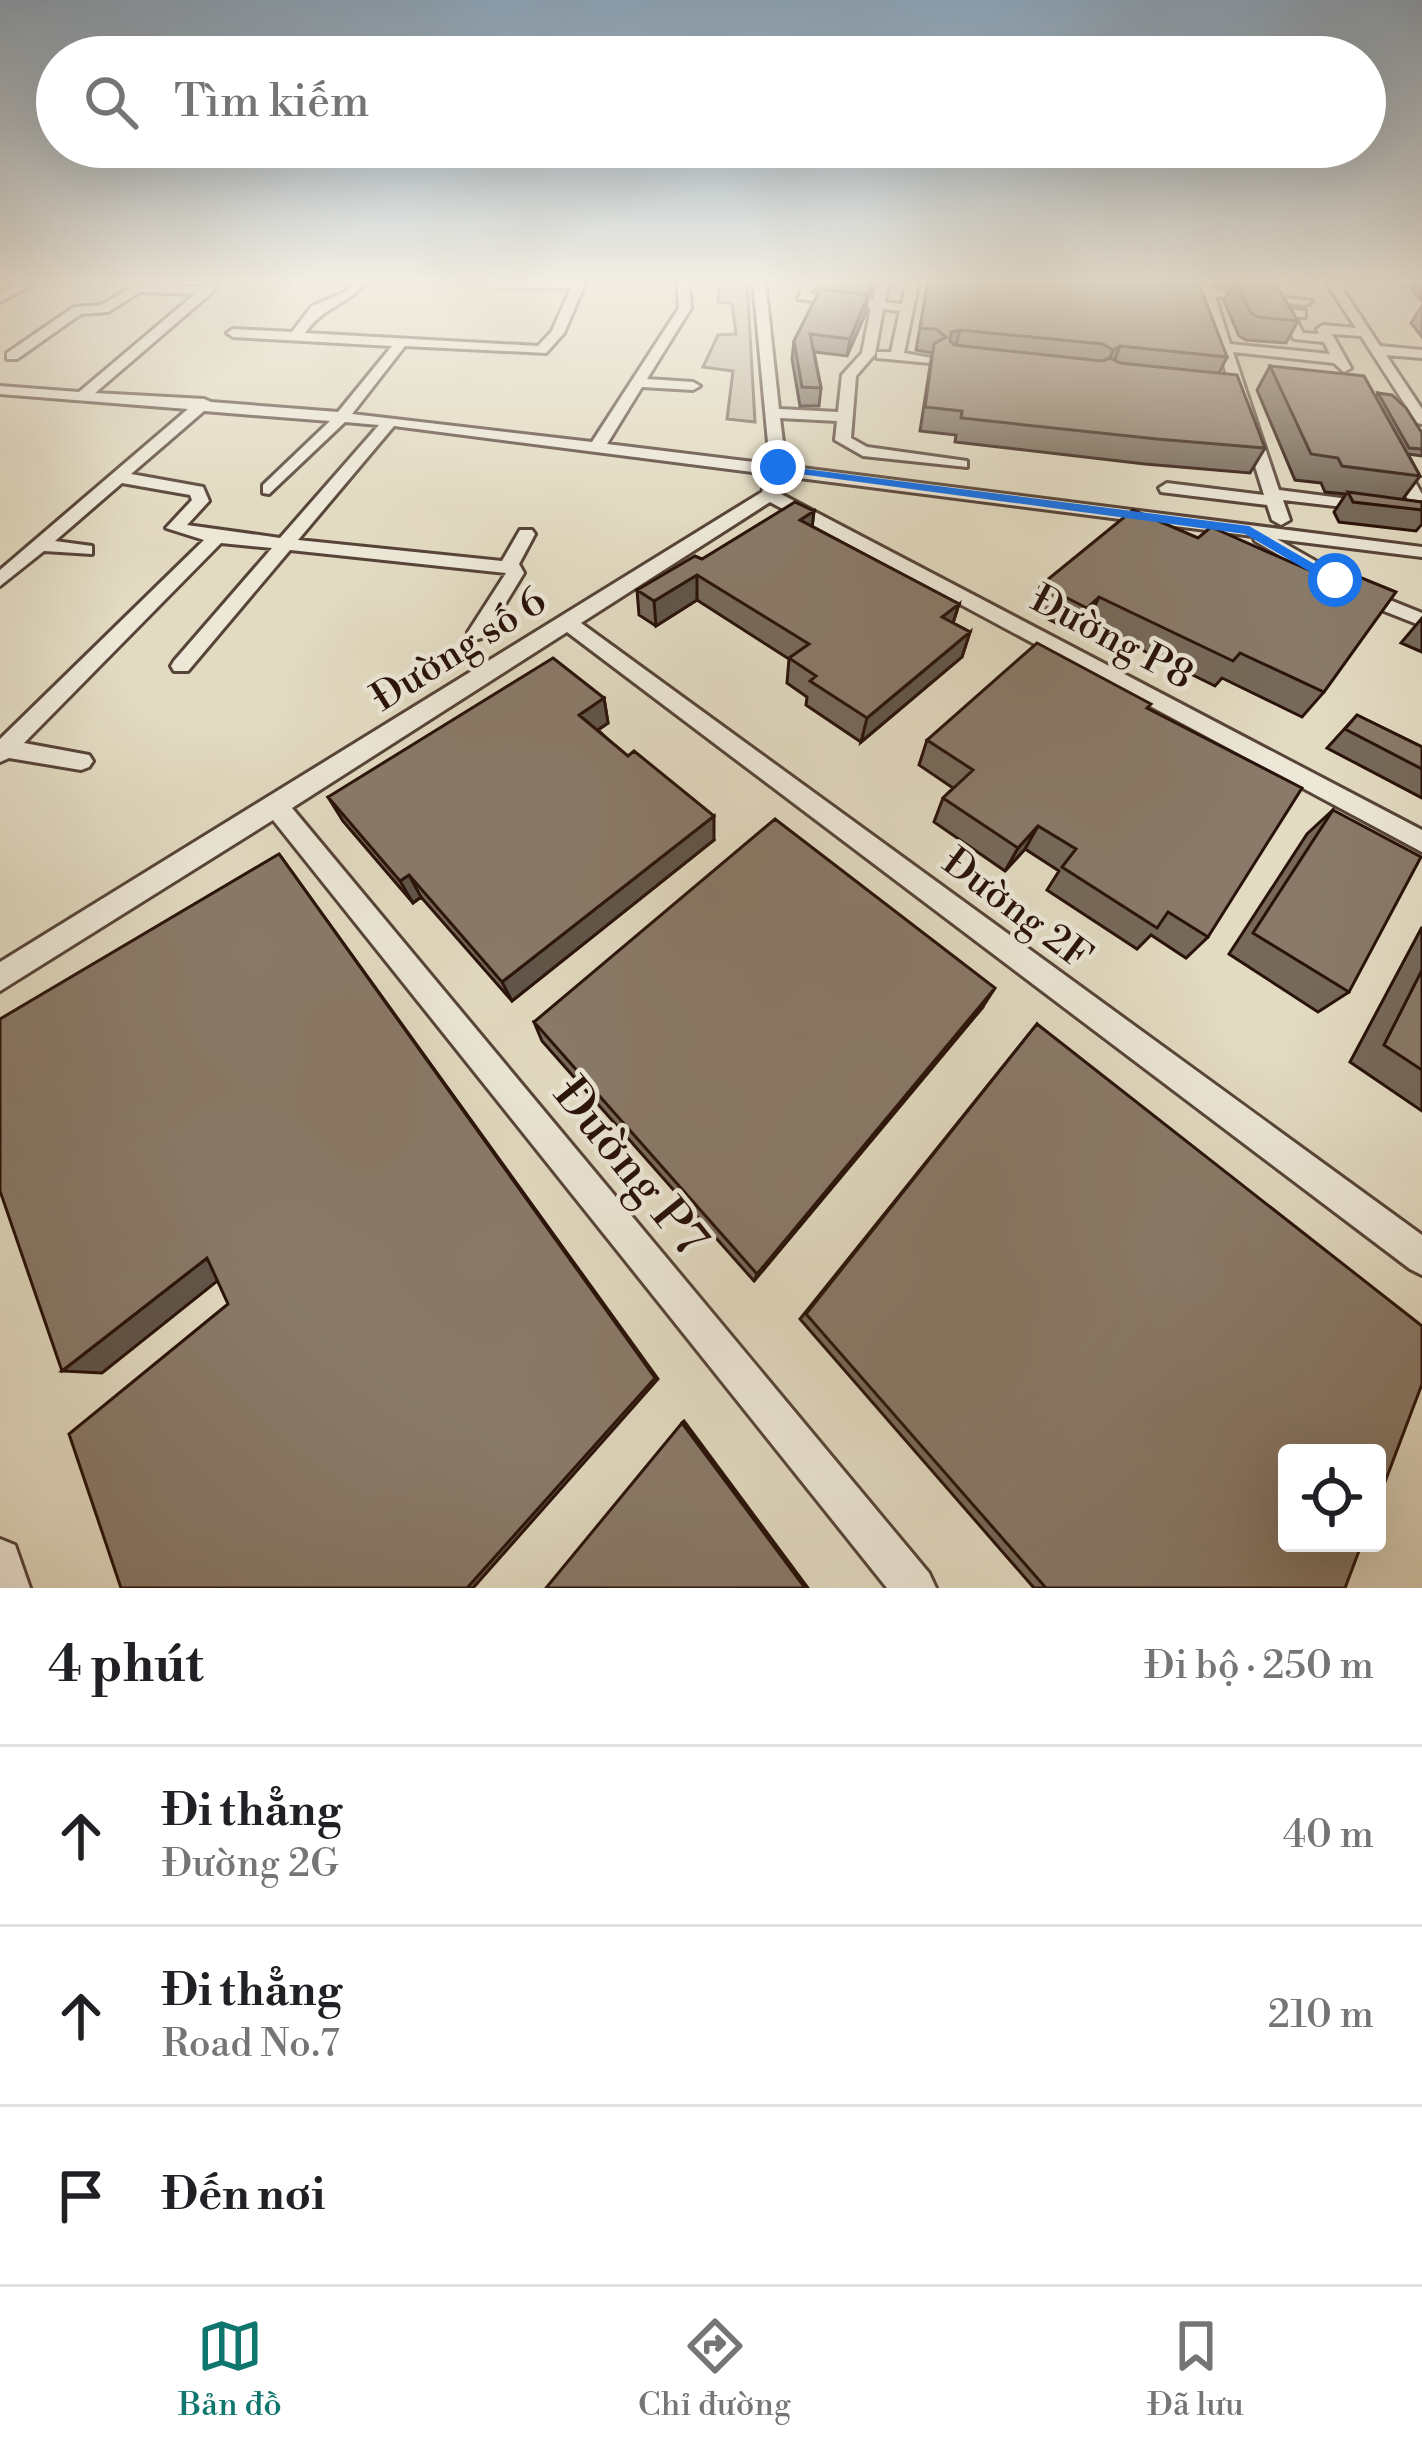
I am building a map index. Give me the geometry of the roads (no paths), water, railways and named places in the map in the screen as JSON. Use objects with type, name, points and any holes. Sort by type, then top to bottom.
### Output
[{"type":"street","points":[[86,394],[131,355]]},
{"type":"street","points":[[269,489],[342,417],[391,355]]},
{"type":"street","points":[[597,447],[655,355]]},
{"type":"street","points":[[766,355],[778,467],[770,495]]},
{"type":"street","points":[[867,355],[850,375],[843,440],[863,451],[961,464]]},
{"type":"street","points":[[898,355],[930,358]]},
{"type":"street","points":[[1228,355],[1281,520]]},
{"type":"street","points":[[1303,355],[1340,359]]},
{"type":"street","points":[[1338,355],[1348,376]]},
{"type":"street","points":[[1379,355],[1422,420]]},
{"type":"street","points":[[1220,389],[1256,381]]},
{"type":"street","points":[[638,383],[693,386]]},
{"type":"street","points":[[0,401],[8,390],[390,421],[1422,552]]},
{"type":"street","points":[[0,580],[204,403]]},
{"type":"street","points":[[772,413],[845,417]]},
{"type":"street","points":[[181,666],[390,421]]},
{"type":"street","points":[[1390,451],[1422,511]]},
{"type":"street","points":[[118,477],[199,492],[199,504],[175,528],[217,537],[508,567],[515,573],[478,632]]},
{"type":"street","points":[[1167,488],[1422,511]]},
{"type":"street","name":"Đường số 6","points":[[0,978],[770,495]]},
{"type":"street","name":"Đường P8","points":[[770,495],[1422,842]]},
{"type":"street","points":[[1249,530],[1363,596],[1422,620]]},
{"type":"street","points":[[508,567],[526,535]]},
{"type":"street","points":[[6,741],[217,537]]},
{"type":"street","points":[[40,545],[86,550]]},
{"type":"street","name":"Đường 2F","points":[[567,622],[1422,1258]]},
{"type":"street","points":[[6,741],[81,761]]},
{"type":"street","name":"Đường P7","points":[[275,805],[914,1588]]},
{"type":"street","points":[[0,1560],[8,1588]]}]
